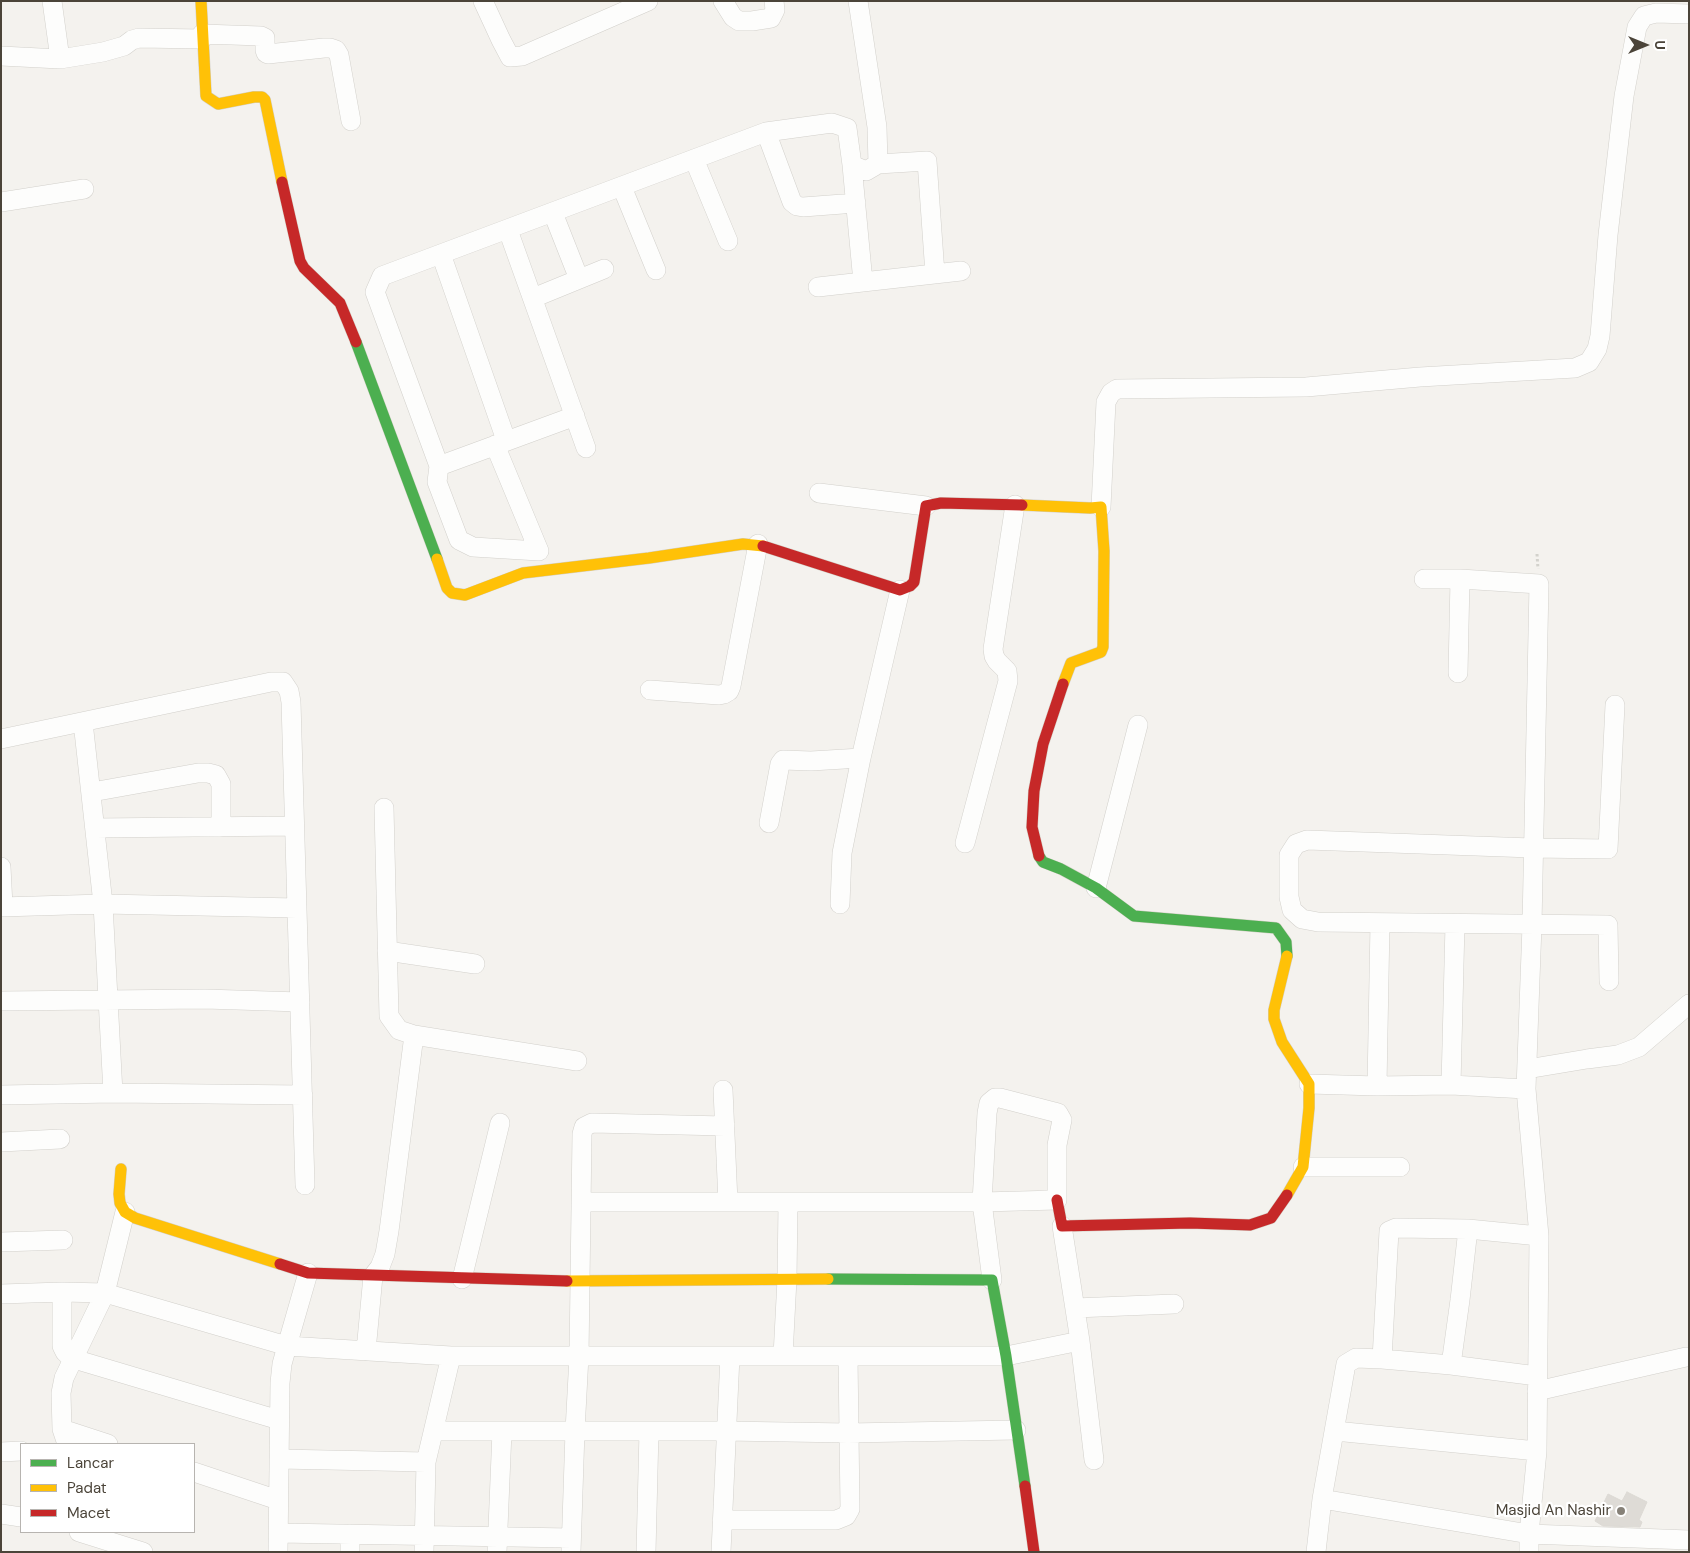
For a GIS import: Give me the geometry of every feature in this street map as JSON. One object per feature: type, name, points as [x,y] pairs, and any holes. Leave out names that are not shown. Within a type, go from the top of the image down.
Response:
[{"type":"street","points":[[52,1],[60,59]]},
{"type":"street","points":[[201,1],[206,96],[218,104],[254,96],[262,97],[265,100],[275,154],[300,261],[304,268],[340,303],[398,452],[447,588],[452,593],[465,595],[522,573],[649,558],[735,545],[758,544],[900,590],[914,582],[926,506]]},
{"type":"street","points":[[483,1],[510,57],[522,56],[648,1]]},
{"type":"street","points":[[723,1],[733,17],[739,21],[752,21],[772,18],[775,10],[774,1]]},
{"type":"street","points":[[858,1],[877,127],[878,164]]},
{"type":"street","points":[[1062,1226],[1190,1222],[1250,1225],[1271,1218],[1288,1196],[1303,1167],[1309,1108],[1309,1084],[1282,1042],[1274,1019],[1274,1010],[1288,954],[1286,942],[1276,928],[1134,916],[1096,888],[1061,869],[1043,862],[1034,842],[1032,811],[1043,744],[1068,666],[1071,663],[1101,652],[1104,647],[1104,551],[1101,507],[1106,402],[1110,393],[1117,388],[1306,388],[1420,377],[1575,368],[1589,362],[1597,349],[1600,336],[1608,234],[1624,96],[1636,27],[1644,16],[1656,13],[1689,14]]},
{"type":"street","points":[[1,56],[60,59],[103,52],[139,38],[261,36],[265,38],[265,50],[268,54],[324,48],[336,50],[339,55],[351,121]]},
{"type":"street","points":[[440,254],[501,443],[539,551],[473,546],[459,540],[437,482],[439,466],[375,292],[382,276],[440,254],[508,230],[766,132],[832,123],[847,128],[863,282]]},
{"type":"street","points":[[766,132],[792,202],[797,206],[803,208],[856,203]]},
{"type":"street","points":[[694,159],[728,241]]},
{"type":"street","points":[[852,165],[866,171],[878,164],[926,161],[935,274]]},
{"type":"street","points":[[622,187],[656,270]]},
{"type":"street","points":[[1,202],[84,189]]},
{"type":"street","points":[[553,213],[579,280]]},
{"type":"street","points":[[508,230],[586,448]]},
{"type":"street","points":[[533,298],[604,270]]},
{"type":"street","points":[[818,287],[961,271]]},
{"type":"street","points":[[439,466],[575,416]]},
{"type":"street","points":[[819,493],[926,506],[941,503],[1101,507]]},
{"type":"street","points":[[966,843],[1008,681],[1007,671],[997,661],[993,649],[1015,505]]},
{"type":"street","points":[[650,690],[719,695],[729,690],[758,544]]},
{"type":"street","points":[[1424,579],[1460,579],[1539,584],[1532,848],[1532,925],[1526,1089],[1539,1236],[1537,1451],[1529,1543]]},
{"type":"street","points":[[1458,673],[1460,579]]},
{"type":"street","points":[[840,904],[842,853],[861,758],[900,590]]},
{"type":"street","points":[[1,739],[271,682],[283,682],[289,690],[291,702],[305,1185]]},
{"type":"street","points":[[1609,981],[1608,925],[1318,922],[1302,919],[1292,910],[1289,897],[1289,854],[1296,844],[1307,840],[1608,849],[1615,705]]},
{"type":"street","points":[[83,722],[92,792],[102,904],[113,1093]]},
{"type":"street","points":[[1096,888],[1138,725]]},
{"type":"street","points":[[769,823],[780,764],[783,760],[811,761],[861,758]]},
{"type":"street","points":[[92,792],[208,772],[216,775],[221,784],[221,827]]},
{"type":"street","points":[[384,808],[389,1016],[399,1030],[414,1035],[577,1061]]},
{"type":"street","points":[[95,828],[294,826]]},
{"type":"street","points":[[1,866],[2,906],[102,904],[296,908]]},
{"type":"street","points":[[1377,1086],[1380,923]]},
{"type":"street","points":[[1451,1085],[1455,924]]},
{"type":"street","points":[[388,951],[475,964]]},
{"type":"street","points":[[1,1000],[204,999],[300,1002]]},
{"type":"street","points":[[1527,1069],[1618,1055],[1639,1047],[1689,1004]]},
{"type":"street","points":[[366,1350],[373,1276],[380,1267],[385,1254],[389,1231],[414,1035]]},
{"type":"street","points":[[1309,1084],[1377,1086],[1451,1085],[1526,1089]]},
{"type":"street","points":[[723,1090],[728,1202]]},
{"type":"street","points":[[1,1095],[113,1093],[302,1095]]},
{"type":"street","points":[[1034,1552],[1006,1356],[992,1280],[982,1202],[988,1107],[989,1103],[995,1098],[1058,1113],[1062,1120],[1057,1145],[1057,1200],[1080,1341],[1094,1460]]},
{"type":"street","points":[[462,1278],[500,1123]]},
{"type":"street","points":[[279,1533],[350,1543],[571,1545],[579,1356],[582,1134],[584,1127],[592,1123],[725,1126]]},
{"type":"street","points":[[1,1142],[60,1139]]},
{"type":"street","points":[[1303,1167],[1400,1167]]},
{"type":"street","points":[[121,1170],[120,1203],[125,1212],[135,1218],[308,1273],[581,1281],[992,1280]]},
{"type":"street","points":[[582,1202],[788,1204],[1057,1200]]},
{"type":"street","points":[[782,1356],[787,1279],[788,1204]]},
{"type":"street","points":[[102,1443],[64,1437],[61,1393],[64,1378],[105,1293],[125,1212]]},
{"type":"street","points":[[1382,1359],[1390,1231],[1396,1228],[1468,1229],[1539,1236]]},
{"type":"street","points":[[1451,1365],[1468,1229]]},
{"type":"street","points":[[1,1242],[63,1240]]},
{"type":"street","points":[[278,1552],[280,1383],[286,1346],[308,1273]]},
{"type":"street","points":[[62,1292],[62,1346],[65,1352],[74,1359],[279,1420]]},
{"type":"street","points":[[1,1294],[105,1293],[286,1346],[451,1356],[1006,1356],[1080,1341]]},
{"type":"street","points":[[1074,1308],[1174,1304]]},
{"type":"street","points":[[424,1543],[426,1462],[451,1356]]},
{"type":"street","points":[[721,1552],[730,1356]]},
{"type":"street","points":[[722,1520],[836,1520],[846,1516],[850,1508],[848,1356]]},
{"type":"street","points":[[1316,1552],[1322,1499],[1346,1364],[1356,1358],[1451,1365],[1537,1383],[1686,1357]]},
{"type":"street","points":[[434,1431],[848,1433],[1016,1430]]},
{"type":"street","points":[[497,1544],[502,1431]]},
{"type":"street","points":[[646,1552],[649,1431]]},
{"type":"street","points":[[1334,1431],[1537,1451]]},
{"type":"street","points":[[1,1452],[20,1451]]},
{"type":"street","points":[[279,1459],[426,1462]]},
{"type":"street","points":[[195,1472],[278,1500]]},
{"type":"street","points":[[1322,1499],[1529,1543],[1683,1543]]},
{"type":"street","points":[[1,1514],[5,1513],[20,1517]]},
{"type":"street","points":[[82,1533],[143,1552]]},
{"type":"building","name":"Masjid An Nashir","points":[[1627,1492],[1647,1502],[1639,1520],[1642,1522],[1640,1527],[1603,1526],[1595,1521],[1608,1494],[1622,1501]]},
{"type":"traffic: fast","points":[[356,342],[437,559]]},
{"type":"traffic: fast","points":[[1039,856],[1043,862],[1061,869],[1096,888],[1134,916],[1276,928],[1286,942],[1287,956]]},
{"type":"traffic: fast","points":[[828,1279],[992,1280],[1006,1356],[1025,1486]]},
{"type":"traffic: slow","points":[[201,1],[206,96],[218,104],[254,97],[262,97],[265,100],[282,182]]},
{"type":"traffic: slow","points":[[1022,505],[1101,507],[1104,551],[1103,647],[1101,652],[1071,663],[1063,684]]},
{"type":"traffic: slow","points":[[437,559],[447,588],[452,593],[465,595],[523,573],[649,558],[743,544],[763,546]]},
{"type":"traffic: slow","points":[[1287,956],[1274,1010],[1274,1019],[1282,1042],[1309,1084],[1309,1108],[1303,1167],[1287,1195]]},
{"type":"traffic: slow","points":[[121,1169],[120,1203],[125,1212],[135,1218],[280,1264]]},
{"type":"traffic: slow","points":[[567,1281],[828,1279]]},
{"type":"traffic: jam","points":[[282,182],[300,261],[304,268],[340,303],[356,342]]},
{"type":"traffic: jam","points":[[763,546],[900,590],[914,582],[926,506],[941,503],[1022,505]]},
{"type":"traffic: jam","points":[[1039,856],[1032,827],[1034,791],[1043,744],[1063,684]]},
{"type":"traffic: jam","points":[[1057,1200],[1062,1226],[1190,1223],[1250,1225],[1271,1218],[1287,1195]]},
{"type":"traffic: jam","points":[[280,1264],[308,1273],[567,1281]]},
{"type":"traffic: jam","points":[[1025,1486],[1034,1552]]},
{"type":"place","name":"Masjid An Nashir","points":[[1621,1511]]}]
